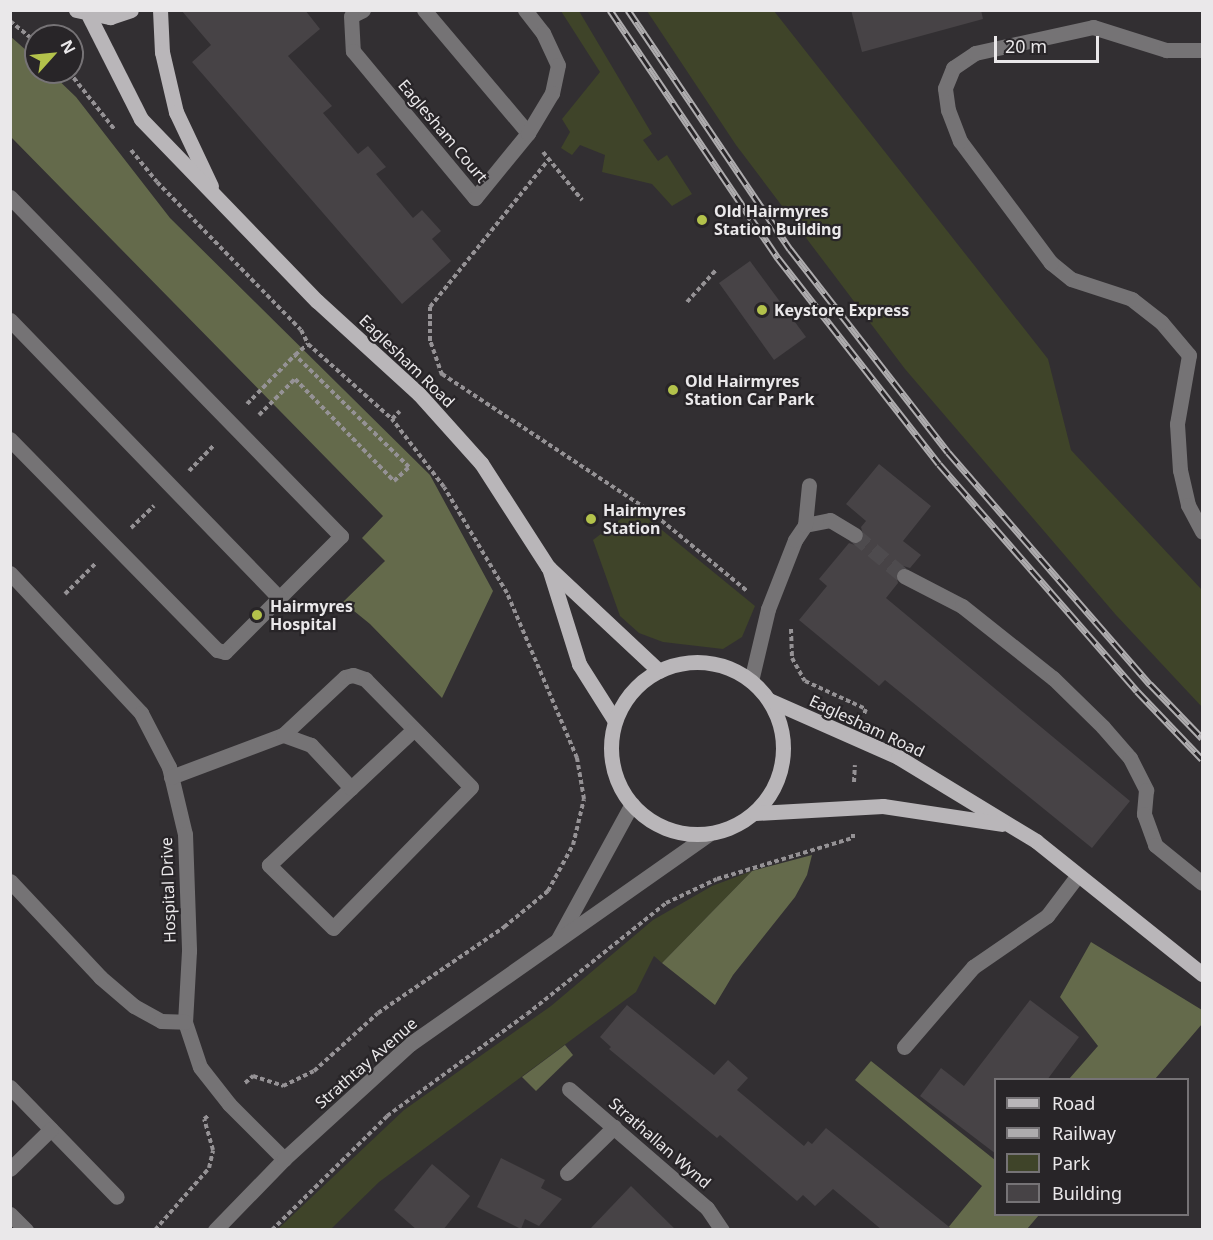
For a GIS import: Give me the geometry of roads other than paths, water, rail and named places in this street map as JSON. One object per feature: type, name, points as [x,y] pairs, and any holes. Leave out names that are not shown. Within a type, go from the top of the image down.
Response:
[{"type":"main road","points":[[82,13],[110,17],[131,10]]},
{"type":"main road","name":"Eaglesham Road","points":[[160,10],[162,52],[176,112],[218,200]]},
{"type":"main road","name":"Eaglesham Road","points":[[82,13],[141,119],[317,301],[419,394],[482,463],[548,567],[659,671]]},
{"type":"main road","name":"Eaglesham Road","points":[[548,567],[579,664],[615,720]]},
{"type":"main road","points":[[682,663],[706,663],[730,669],[751,681],[769,700],[779,722],[782,762],[771,792],[755,813],[733,826],[709,834],[683,834],[664,828],[632,804],[612,765],[611,742],[615,720],[626,700],[659,671],[682,663]]},
{"type":"main road","name":"Eaglesham Road","points":[[769,700],[898,757],[1009,825],[1078,875],[1203,974]]},
{"type":"main road","name":"Eaglesham Road","points":[[755,813],[883,806],[1009,825]]},
{"type":"street","points":[[424,10],[528,134]]},
{"type":"street","name":"Eaglesham Court","points":[[353,12],[353,51],[475,198],[528,134],[552,93],[558,65],[543,33],[525,10]]},
{"type":"street","points":[[1203,50],[1166,50],[1093,27],[975,53],[953,68],[945,88],[948,110],[960,141],[1051,263],[1071,279],[1132,299],[1196,353],[1177,424],[1180,470],[1188,505],[1203,531]]},
{"type":"street","points":[[10,197],[341,536],[225,651],[217,650],[10,439]]},
{"type":"street","points":[[10,320],[279,598]]},
{"type":"street","points":[[751,681],[768,609],[795,540],[805,525],[809,485]]},
{"type":"street","points":[[805,525],[830,520],[855,535]]},
{"type":"street","points":[[904,576],[962,606],[1053,678],[1103,727],[1130,758],[1146,790],[1144,814],[1155,845],[1203,883]]},
{"type":"street","name":"Hospital Drive","points":[[12,577],[48,611],[141,713],[171,777],[186,834],[189,951],[185,1022],[200,1067],[229,1104],[284,1159]]},
{"type":"street","points":[[171,777],[283,735],[345,677],[354,675],[365,679],[471,787],[333,928],[269,865],[413,730]]},
{"type":"street","points":[[283,735],[310,746],[351,788]]},
{"type":"street","name":"Strathtay Avenue","points":[[556,942],[632,804]]},
{"type":"street","name":"Strathtay Avenue","points":[[215,1230],[284,1159],[410,1044],[709,834]]},
{"type":"street","points":[[904,1047],[973,967],[1047,916],[1078,875]]},
{"type":"street","points":[[10,881],[100,977],[134,1006],[161,1021],[185,1022]]},
{"type":"street","points":[[10,1087],[117,1197]]},
{"type":"street","name":"Strathallan Wynd","points":[[569,1089],[707,1208],[722,1230]]},
{"type":"street","points":[[567,1173],[614,1127]]},
{"type":"street","points":[[10,1169],[51,1129]]},
{"type":"street","points":[[10,1214],[26,1230]]},
{"type":"tunnel","points":[[855,535],[904,576]]},
{"type":"railway","points":[[610,10],[778,258],[939,464],[1137,691],[1202,759]]},
{"type":"railway","points":[[628,10],[790,249],[948,452],[1150,684],[1202,738]]},
{"type":"place","name":"Old Hairmyres Station Building","points":[[702,220]]},
{"type":"place","name":"Keystore Express","points":[[762,310]]},
{"type":"place","name":"Old Hairmyres Station Car Park","points":[[673,390]]},
{"type":"place","name":"Hairmyres Station","points":[[591,519]]},
{"type":"place","name":"Hairmyres Hospital","points":[[257,615]]}]
